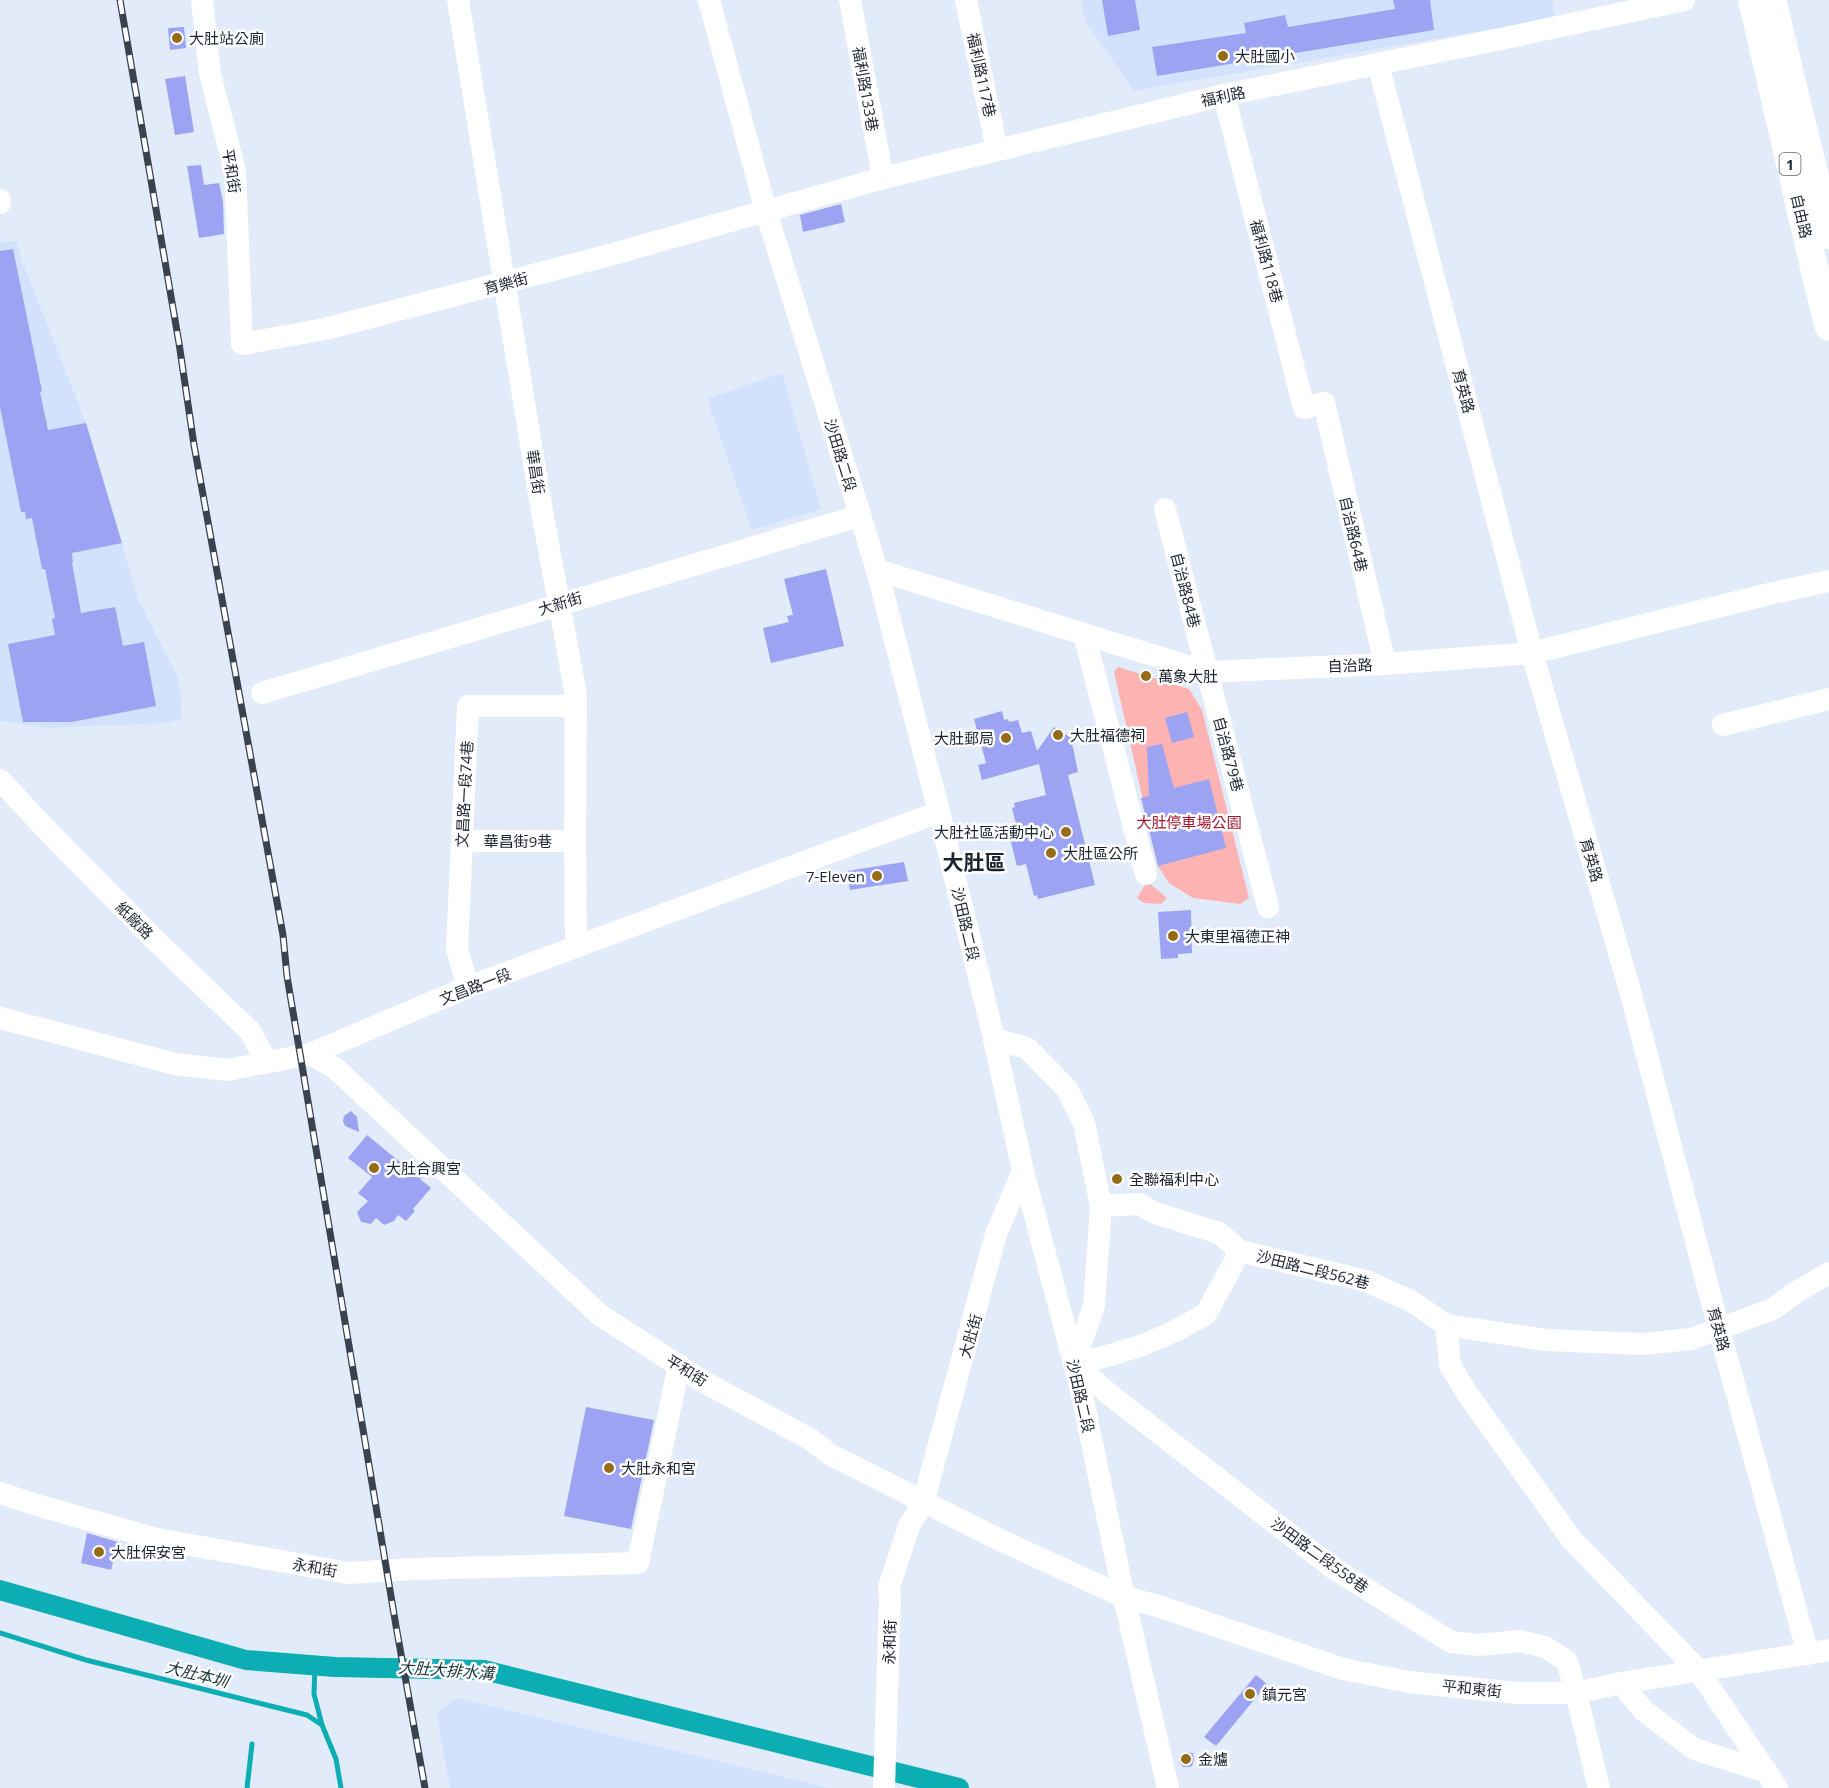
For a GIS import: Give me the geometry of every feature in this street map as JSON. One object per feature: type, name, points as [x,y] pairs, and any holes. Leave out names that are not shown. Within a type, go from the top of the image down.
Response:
[{"type":"main road","name":"自由路","points":[[1752,0],[1829,327]]},
{"type":"main road","name":"自由路","points":[[1772,0],[1829,235]]},
{"type":"street","name":"平和街","points":[[202,0],[210,74],[235,171],[243,344]]},
{"type":"street","name":"華昌街","points":[[458,0],[576,695],[576,947]]},
{"type":"street","name":"沙田路二段","points":[[708,0],[766,211],[877,570],[939,812],[1023,1171],[1080,1385],[1124,1597],[1168,1788]]},
{"type":"street","name":"福利路133巷","points":[[850,0],[883,178]]},
{"type":"street","name":"福利路117巷","points":[[966,0],[997,150]]},
{"type":"street","name":"福利路","points":[[766,211],[883,178],[1224,95],[1684,0]]},
{"type":"street","name":"育英路","points":[[1378,64],[1532,653],[1629,987],[1719,1329],[1818,1652]]},
{"type":"street","name":"福利路118巷","points":[[1224,95],[1304,408],[1324,403]]},
{"type":"street","name":"育樂街","points":[[243,344],[325,329],[506,283],[766,211]]},
{"type":"street","name":"自治路64巷","points":[[1324,403],[1384,664]]},
{"type":"street","name":"自治路84巷","points":[[1165,508],[1207,672]]},
{"type":"street","name":"大新街","points":[[262,693],[859,516]]},
{"type":"street","name":"自治路","points":[[877,570],[1207,672],[1384,664],[1532,653],[1829,580]]},
{"type":"street","points":[[1084,634],[1146,874]]},
{"type":"street","name":"自治路79巷","points":[[1207,672],[1268,907]]},
{"type":"street","points":[[1723,725],[1829,699]]},
{"type":"street","name":"文昌路一段74巷","points":[[468,987],[457,949],[468,706],[575,706]]},
{"type":"street","name":"紙廠路","points":[[0,780],[154,939],[250,1031],[267,1062]]},
{"type":"street","name":"文昌路一段","points":[[0,1018],[175,1064],[227,1070],[310,1054],[468,987],[939,812]]},
{"type":"street","name":"華昌街9巷","points":[[462,841],[575,841]]},
{"type":"street","points":[[994,1040],[1028,1048],[1067,1089],[1084,1123],[1101,1206],[1094,1306],[1074,1363]]},
{"type":"street","name":"平和街","points":[[310,1054],[335,1068],[600,1315],[704,1382],[810,1439],[831,1455],[923,1503],[1124,1597]]},
{"type":"street","name":"大肚街","points":[[923,1503],[996,1234],[1023,1171]]},
{"type":"street","points":[[1101,1206],[1139,1204],[1155,1213],[1219,1233],[1240,1251]]},
{"type":"street","name":"沙田路二段562巷","points":[[1074,1363],[1143,1345],[1175,1332],[1206,1314],[1240,1251],[1366,1281],[1411,1301],[1446,1325]]},
{"type":"street","points":[[1772,1780],[1699,1671],[1572,1540],[1455,1374],[1450,1365],[1446,1325],[1546,1340],[1643,1344],[1691,1339],[1773,1309],[1829,1273]]},
{"type":"street","name":"沙田路二段558巷","points":[[1074,1363],[1109,1395],[1333,1568],[1451,1642],[1478,1645],[1520,1641],[1545,1647],[1567,1661],[1599,1788]]},
{"type":"street","name":"永和街","points":[[0,1493],[157,1539],[348,1573],[638,1563],[679,1365]]},
{"type":"street","name":"永和街","points":[[884,1788],[889,1587],[909,1526],[923,1503]]},
{"type":"street","name":"平和東街","points":[[1124,1597],[1158,1606],[1343,1669],[1409,1682],[1517,1692],[1576,1693],[1621,1683],[1818,1652]]},
{"type":"street","points":[[1621,1683],[1643,1710],[1694,1749],[1772,1780]]},
{"type":"shaded area","name":"大肚國小","points":[[1081,0],[1552,0],[1555,18],[1134,91],[1085,21]]},
{"type":"shaded area","points":[[17,241],[21,259],[86,423],[138,599],[179,680],[182,718],[168,723],[47,728],[0,721],[0,242]]},
{"type":"shaded area","points":[[782,373],[821,509],[752,530],[707,399]]},
{"type":"shaded area","points":[[457,1698],[829,1788],[450,1788],[437,1713]]},
{"type":"green space","name":"大肚停車場公園","points":[[1118,667],[1189,689],[1202,710],[1249,898],[1240,904],[1193,898],[1169,883],[1158,866],[1114,672]]},
{"type":"green space","points":[[1149,883],[1167,898],[1161,904],[1144,903],[1137,898],[1145,885]]},
{"type":"building","points":[[1102,0],[1135,0],[1140,30],[1108,36]]},
{"type":"building","points":[[1393,0],[1430,0],[1434,30],[1157,76],[1152,47],[1246,33],[1244,23],[1285,15],[1288,27],[1395,9]]},
{"type":"building","name":"大肚站公廁","points":[[184,27],[186,48],[170,50],[168,28]]},
{"type":"building","points":[[185,76],[194,132],[175,135],[165,79]]},
{"type":"building","points":[[201,165],[204,185],[219,183],[223,202],[224,234],[199,238],[187,166]]},
{"type":"building","points":[[841,204],[845,222],[803,232],[800,215]]},
{"type":"building","points":[[13,249],[48,430],[86,423],[122,543],[72,553],[81,613],[115,607],[123,646],[144,642],[156,706],[72,722],[23,722],[8,644],[55,635],[52,619],[55,618],[32,518],[26,519],[25,512],[21,512],[0,407],[0,251]]},
{"type":"building","points":[[826,569],[844,646],[771,663],[763,628],[789,622],[787,616],[793,615],[784,579]]},
{"type":"building","points":[[1002,711],[1004,720],[1008,719],[1009,722],[1018,720],[1022,733],[1031,731],[1037,751],[1054,727],[1071,738],[1078,772],[1068,775],[1095,885],[1038,899],[1037,895],[1034,896],[1026,864],[1017,866],[1011,842],[1020,840],[1012,808],[1015,807],[1014,803],[1046,795],[1039,764],[982,780],[978,765],[986,763],[974,719]]},
{"type":"building","points":[[1187,712],[1194,737],[1172,743],[1165,718]]},
{"type":"building","points":[[1162,744],[1174,788],[1209,779],[1226,848],[1158,866],[1141,798],[1149,796],[1147,747]]},
{"type":"building","name":"7-Eleven","points":[[904,862],[908,881],[850,890],[847,871]]},
{"type":"building","name":"大東里福德正神","points":[[1191,910],[1192,953],[1178,954],[1178,958],[1161,959],[1158,912]]},
{"type":"building","points":[[351,1111],[357,1117],[359,1132],[345,1126],[343,1121],[344,1116]]},
{"type":"building","points":[[367,1135],[400,1162],[403,1159],[423,1176],[420,1179],[431,1188],[406,1221],[398,1215],[394,1221],[384,1225],[376,1218],[371,1224],[361,1222],[357,1212],[368,1201],[358,1193],[372,1177],[348,1158]]},
{"type":"building","name":"大肚永和宮","points":[[586,1407],[654,1420],[631,1529],[564,1516]]},
{"type":"building","points":[[87,1533],[118,1542],[111,1570],[81,1563]]},
{"type":"building","name":"鎮元宮","points":[[1256,1675],[1267,1684],[1216,1746],[1204,1737]]},
{"type":"building","name":"金爐","points":[[1186,1752],[1193,1753],[1194,1760],[1192,1766],[1183,1767],[1179,1762],[1180,1755]]},
{"type":"waterway","name":"大肚大排水溝","points":[[0,1590],[246,1660],[335,1667],[484,1670],[959,1788]]},
{"type":"waterway","name":"大肚本圳","points":[[0,1633],[86,1660],[307,1715],[322,1725],[336,1759],[341,1788]]},
{"type":"waterway","points":[[315,1665],[314,1694],[322,1725]]},
{"type":"waterway","points":[[247,1788],[252,1744]]},
{"type":"railway","points":[[120,0],[179,343],[194,445],[283,935],[287,976],[425,1788]]},
{"type":"place","name":"大肚站公廁","points":[[177,38]]},
{"type":"place","name":"大肚國小","points":[[1223,56]]},
{"type":"place","name":"萬象大肚","points":[[1146,676]]},
{"type":"place","name":"大肚福德祠","points":[[1058,735]]},
{"type":"place","name":"大肚郵局","points":[[1006,738]]},
{"type":"place","name":"大肚社區活動中心","points":[[1066,832]]},
{"type":"place","name":"大肚區公所","points":[[1051,853]]},
{"type":"place","name":"7-Eleven","points":[[877,876]]},
{"type":"place","name":"大東里福德正神","points":[[1173,936]]},
{"type":"place","name":"大肚合興宮","points":[[374,1168]]},
{"type":"place","name":"全聯福利中心","points":[[1117,1179]]},
{"type":"place","name":"大肚永和宮","points":[[609,1468]]},
{"type":"place","name":"大肚保安宮","points":[[99,1552]]},
{"type":"place","name":"鎮元宮","points":[[1250,1694]]},
{"type":"place","name":"金爐","points":[[1186,1759]]},
{"type":"district","name":"大肚區","points":[[974,862]]}]
